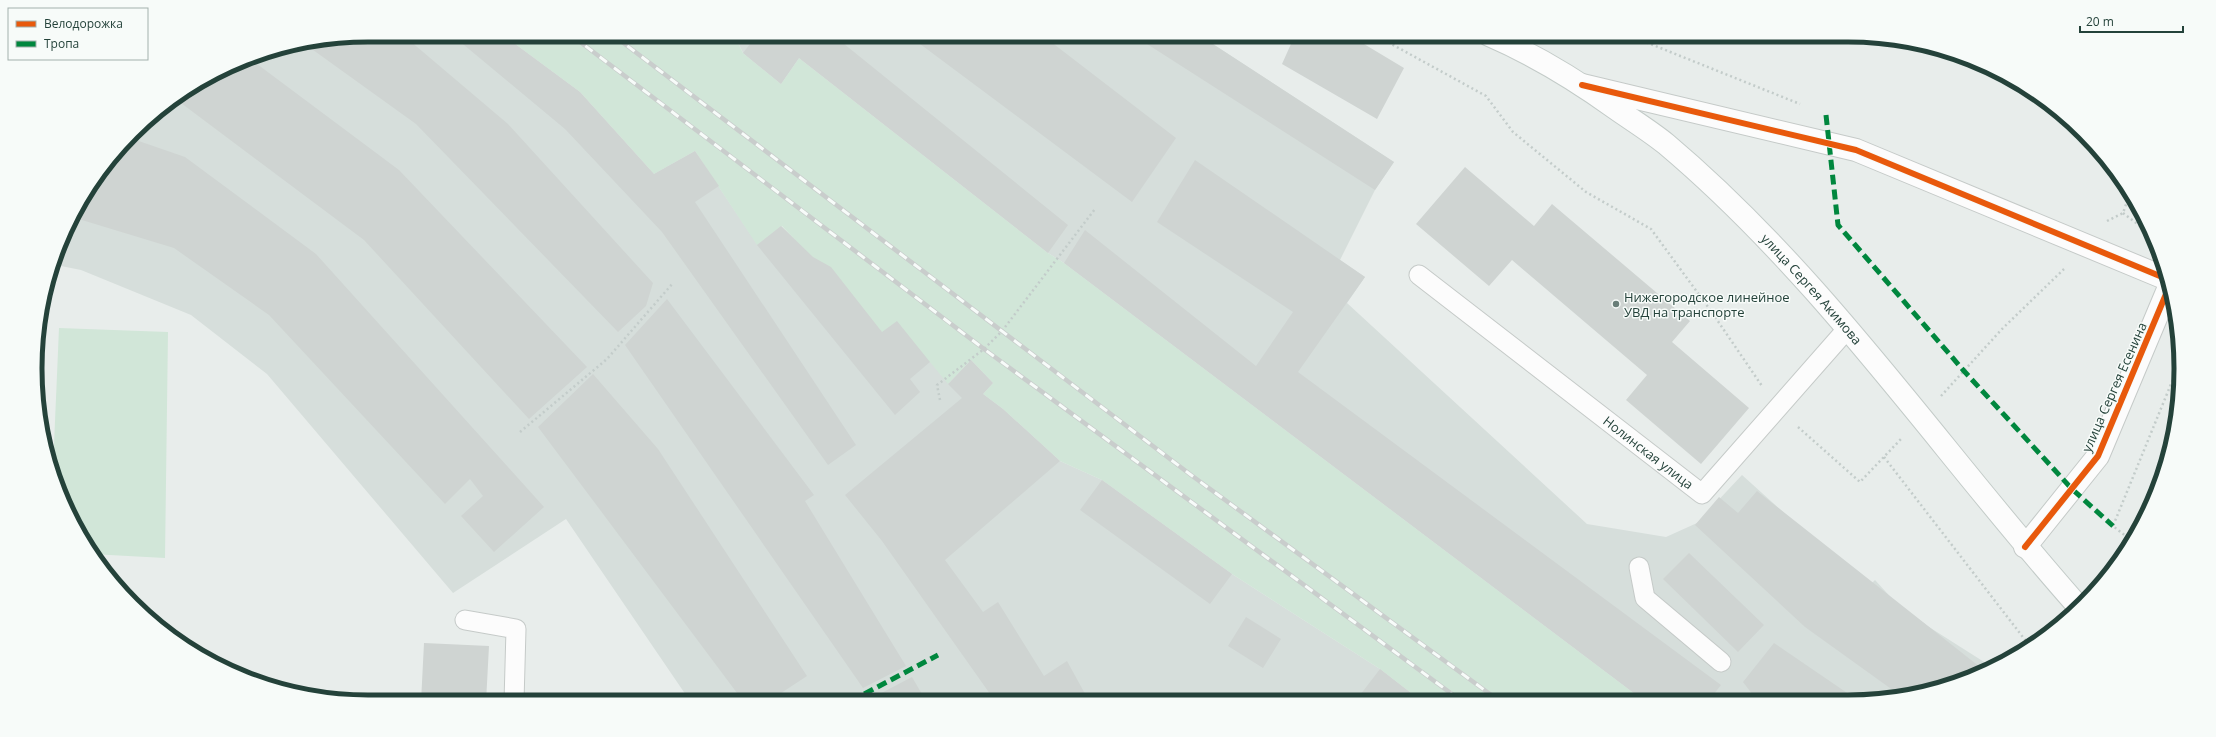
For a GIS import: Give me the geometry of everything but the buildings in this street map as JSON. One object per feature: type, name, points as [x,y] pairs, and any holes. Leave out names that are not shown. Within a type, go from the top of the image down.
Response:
[{"type":"street","name":"улица Сергея Акимова","points":[[1502,42],[1582,85],[1664,143],[1741,211],[1848,328],[2026,547],[2075,602]]},
{"type":"street","points":[[1582,85],[1856,150],[2161,276]]},
{"type":"street","name":"улица Сергея Есенина","points":[[2026,547],[2098,456],[2166,296]]},
{"type":"lane","name":"Нолинская улица","points":[[1419,275],[1702,494],[1848,328]]},
{"type":"lane","points":[[1639,567],[1646,598],[1721,662]]},
{"type":"lane","points":[[465,620],[516,630],[514,695]]},
{"type":"path","points":[[1389,42],[1486,96],[1513,132],[1586,192],[1651,229],[1711,311],[1777,408],[1860,482],[1922,418],[2002,330],[2088,246]]},
{"type":"path","points":[[940,400],[937,385],[984,349],[1002,331],[1096,209]]},
{"type":"path","points":[[2123,213],[2141,227]]},
{"type":"path","points":[[520,432],[607,359],[673,283]]},
{"type":"path","points":[[2127,537],[2112,526],[2174,378]]},
{"type":"path","points":[[1884,457],[2026,642]]},
{"type":"shaded area","points":[[368,42],[512,42],[580,92],[654,174],[695,151],[757,244],[781,226],[813,257],[897,321],[949,384],[971,360],[993,383],[983,394],[1003,409],[1060,461],[1102,480],[1232,574],[1380,669],[1414,695],[686,695],[566,519],[453,593],[267,374],[191,315],[81,270],[59,266],[76,224],[97,187],[123,153],[153,123],[170,109],[205,86],[264,59],[305,48]]},
{"type":"shaded area","points":[[738,42],[1210,42],[1394,162],[1375,190],[1340,260],[1365,277],[1347,303],[1587,524],[1666,537],[1697,523],[1742,475],[1867,588],[1875,580],[1896,603],[1929,627],[1986,663],[1952,678],[1932,684],[1911,689],[1869,694],[1636,695],[1064,263],[1048,253],[799,58],[781,84],[743,53]]},
{"type":"green space","points":[[512,42],[738,42],[743,53],[781,84],[799,58],[1048,253],[1064,263],[1636,695],[1414,695],[1380,669],[1232,574],[1102,480],[1060,461],[1003,409],[983,394],[993,383],[971,360],[948,384],[930,362],[882,332],[782,226],[757,245],[695,151],[654,174],[580,92]]},
{"type":"green space","points":[[59,328],[168,332],[165,558],[100,554],[76,513],[59,473],[54,455]]},
{"type":"railway","points":[[580,42],[984,349],[1453,695]]},
{"type":"railway","points":[[622,42],[1191,475],[1491,695]]},
{"type":"marked path","points":[[1826,115],[1838,225],[1964,371],[2072,489],[2113,526]]},
{"type":"marked path","points":[[862,695],[938,655]]},
{"type":"cycle path","points":[[1582,85],[1856,150],[2161,276]]},
{"type":"cycle path","points":[[2025,547],[2098,456],[2166,295]]},
{"type":"place","name":"Нижегородское линейное УВД на транспорте","points":[[1616,304]]}]
